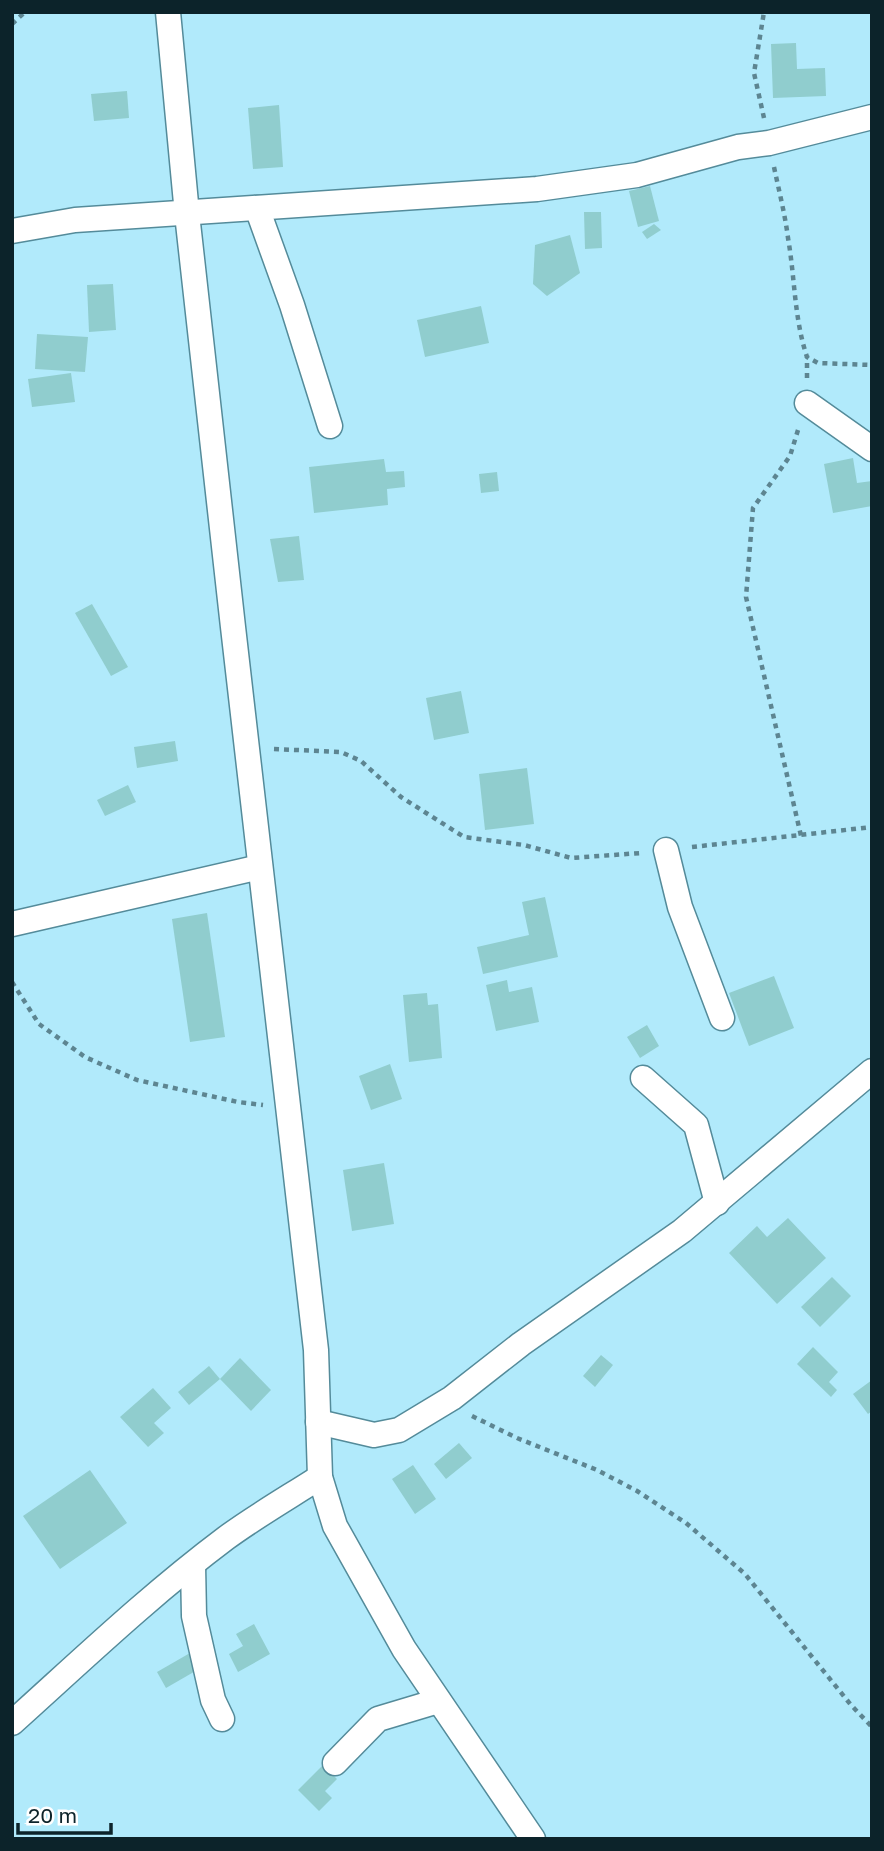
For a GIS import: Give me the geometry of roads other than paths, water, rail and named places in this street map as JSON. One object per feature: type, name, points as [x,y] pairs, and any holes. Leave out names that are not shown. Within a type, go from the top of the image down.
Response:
[{"type":"street","points":[[168,12],[187,214],[316,1350],[320,1477],[335,1526],[404,1649],[533,1839]]},
{"type":"street","points":[[12,231],[75,220],[537,189],[637,175],[738,147],[769,143],[872,117]]},
{"type":"street","points":[[257,208],[292,305],[330,426]]},
{"type":"street","points":[[807,403],[872,449]]},
{"type":"street","points":[[666,850],[680,907],[722,1018]]},
{"type":"street","points":[[12,924],[260,867]]},
{"type":"street","points":[[318,1422],[374,1435],[399,1430],[447,1401],[522,1344],[682,1231],[872,1071]]},
{"type":"street","points":[[643,1078],[696,1125],[717,1203]]},
{"type":"street","points":[[12,1723],[152,1598],[193,1565],[227,1538],[320,1477]]},
{"type":"street","points":[[193,1565],[194,1616],[214,1700],[222,1719]]},
{"type":"street","points":[[335,1763],[378,1719],[438,1700]]}]
